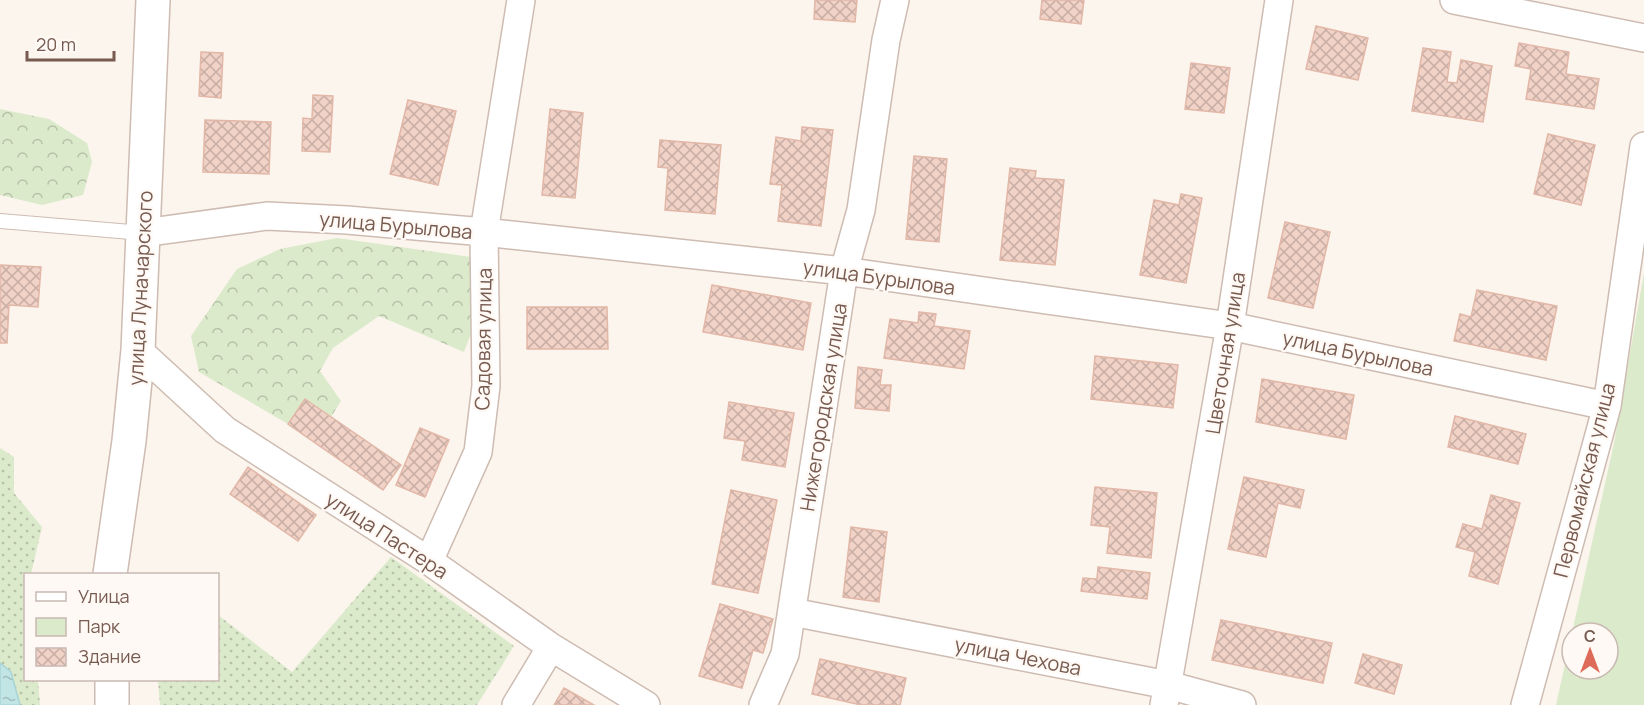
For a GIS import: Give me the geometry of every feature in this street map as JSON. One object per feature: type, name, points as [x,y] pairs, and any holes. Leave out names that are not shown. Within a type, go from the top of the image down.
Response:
[{"type":"street","name":"улица Луначарского","points":[[110,573],[129,441],[138,350],[153,0]]},
{"type":"street","name":"Садовая улица","points":[[429,561],[478,452],[486,386],[484,232],[521,0]]},
{"type":"street","name":"Нижегородская улица","points":[[763,705],[785,654],[844,271],[861,210],[886,40],[895,0]]},
{"type":"street","name":"Цветочная улица","points":[[1166,695],[1230,326],[1279,0]]},
{"type":"street","points":[[1454,0],[1644,38]]},
{"type":"street","name":"Первомайская улица","points":[[1525,705],[1607,406],[1644,146]]},
{"type":"street","name":"улица Бурылова","points":[[143,233],[267,216],[347,220],[484,232],[844,271],[1230,326],[1607,406]]},
{"type":"street","name":"улица Пастера","points":[[138,350],[225,430],[429,561],[551,647],[646,705]]},
{"type":"street","name":"улица Чехова","points":[[792,612],[1166,695],[1242,705]]},
{"type":"street","points":[[516,705],[551,647]]},
{"type":"street","points":[[112,681],[112,705]]},
{"type":"lane","points":[[0,221],[143,233]]},
{"type":"green space","points":[[0,109],[49,119],[87,143],[92,162],[83,195],[42,205],[0,195]]},
{"type":"green space","points":[[337,238],[478,258],[484,299],[464,352],[379,316],[333,348],[320,371],[341,401],[331,417],[305,399],[288,424],[199,372],[191,336],[237,269],[280,249]]},
{"type":"green space","points":[[1644,273],[1644,705],[1556,705],[1561,681],[1620,681],[1620,621],[1575,621],[1614,443]]},
{"type":"green space","points":[[0,448],[14,457],[14,493],[42,527],[31,573],[24,573],[24,681],[38,681],[40,705],[20,705],[11,672],[0,663]]},
{"type":"green space","points":[[391,557],[514,646],[477,705],[160,705],[158,681],[219,681],[219,616],[292,672]]},
{"type":"water","points":[[0,663],[11,672],[20,705],[0,705]]},
{"type":"building","points":[[815,0],[857,0],[855,22],[814,19]]},
{"type":"building","points":[[1042,0],[1084,0],[1081,24],[1040,19]]},
{"type":"building","points":[[1316,26],[1368,38],[1358,80],[1306,69]]},
{"type":"building","points":[[1519,43],[1569,52],[1566,74],[1599,79],[1594,109],[1526,99],[1531,69],[1515,66]]},
{"type":"building","points":[[1423,48],[1451,52],[1447,82],[1457,83],[1461,60],[1492,66],[1483,122],[1412,111]]},
{"type":"building","points":[[201,52],[223,53],[221,98],[199,96]]},
{"type":"building","points":[[1191,63],[1230,68],[1224,113],[1185,109]]},
{"type":"building","points":[[313,95],[333,96],[330,152],[302,151],[303,118],[312,119]]},
{"type":"building","points":[[408,100],[456,111],[438,185],[390,174]]},
{"type":"building","points":[[550,109],[583,113],[575,198],[542,195]]},
{"type":"building","points":[[205,120],[271,122],[269,174],[203,172]]},
{"type":"building","points":[[802,127],[833,130],[821,226],[778,221],[782,185],[770,184],[776,137],[801,141]]},
{"type":"building","points":[[1548,134],[1595,145],[1581,205],[1534,194]]},
{"type":"building","points":[[660,140],[721,145],[715,214],[665,210],[668,168],[658,167]]},
{"type":"building","points":[[914,156],[947,159],[939,242],[906,239]]},
{"type":"building","points":[[1010,168],[1036,171],[1035,178],[1064,180],[1055,265],[1000,260]]},
{"type":"building","points":[[1181,194],[1202,198],[1186,283],[1140,275],[1154,200],[1179,205]]},
{"type":"building","points":[[1285,222],[1330,232],[1313,308],[1268,298]]},
{"type":"building","points":[[0,265],[41,267],[38,307],[9,305],[7,343],[0,343]]},
{"type":"building","points":[[712,285],[811,303],[803,350],[703,332]]},
{"type":"building","points":[[1477,290],[1557,306],[1546,360],[1454,341],[1460,314],[1471,317]]},
{"type":"building","points":[[527,307],[607,307],[608,349],[527,349]]},
{"type":"building","points":[[919,312],[936,314],[934,326],[970,331],[964,369],[884,358],[890,319],[918,323]]},
{"type":"building","points":[[1095,356],[1178,365],[1173,408],[1091,399]]},
{"type":"building","points":[[858,367],[882,370],[880,385],[891,385],[889,411],[855,408]]},
{"type":"building","points":[[1262,379],[1354,395],[1346,439],[1256,422]]},
{"type":"building","points":[[305,399],[401,465],[383,490],[288,424]]},
{"type":"building","points":[[729,402],[794,413],[785,467],[742,460],[745,441],[724,438]]},
{"type":"building","points":[[1455,416],[1526,434],[1518,464],[1448,447]]},
{"type":"building","points":[[420,428],[449,440],[425,497],[396,485]]},
{"type":"building","points":[[248,467],[316,515],[298,541],[230,494]]},
{"type":"building","points":[[1244,477],[1304,490],[1300,508],[1278,503],[1266,557],[1228,549]]},
{"type":"building","points":[[1095,487],[1157,493],[1151,558],[1107,553],[1110,527],[1091,525]]},
{"type":"building","points":[[731,490],[777,500],[758,593],[712,584]]},
{"type":"building","points":[[1491,495],[1520,503],[1498,584],[1469,576],[1475,552],[1456,547],[1463,524],[1482,529]]},
{"type":"building","points":[[851,527],[887,532],[879,602],[843,597]]},
{"type":"building","points":[[1098,567],[1150,573],[1147,599],[1081,591],[1083,578],[1097,579]]},
{"type":"building","points":[[720,604],[773,619],[763,653],[753,650],[742,688],[699,676]]},
{"type":"building","points":[[1221,620],[1332,643],[1323,683],[1212,660]]},
{"type":"building","points":[[1363,654],[1402,665],[1394,694],[1355,683]]},
{"type":"building","points":[[820,659],[906,678],[900,705],[861,705],[812,694]]},
{"type":"building","points":[[564,688],[594,705],[554,705]]}]
